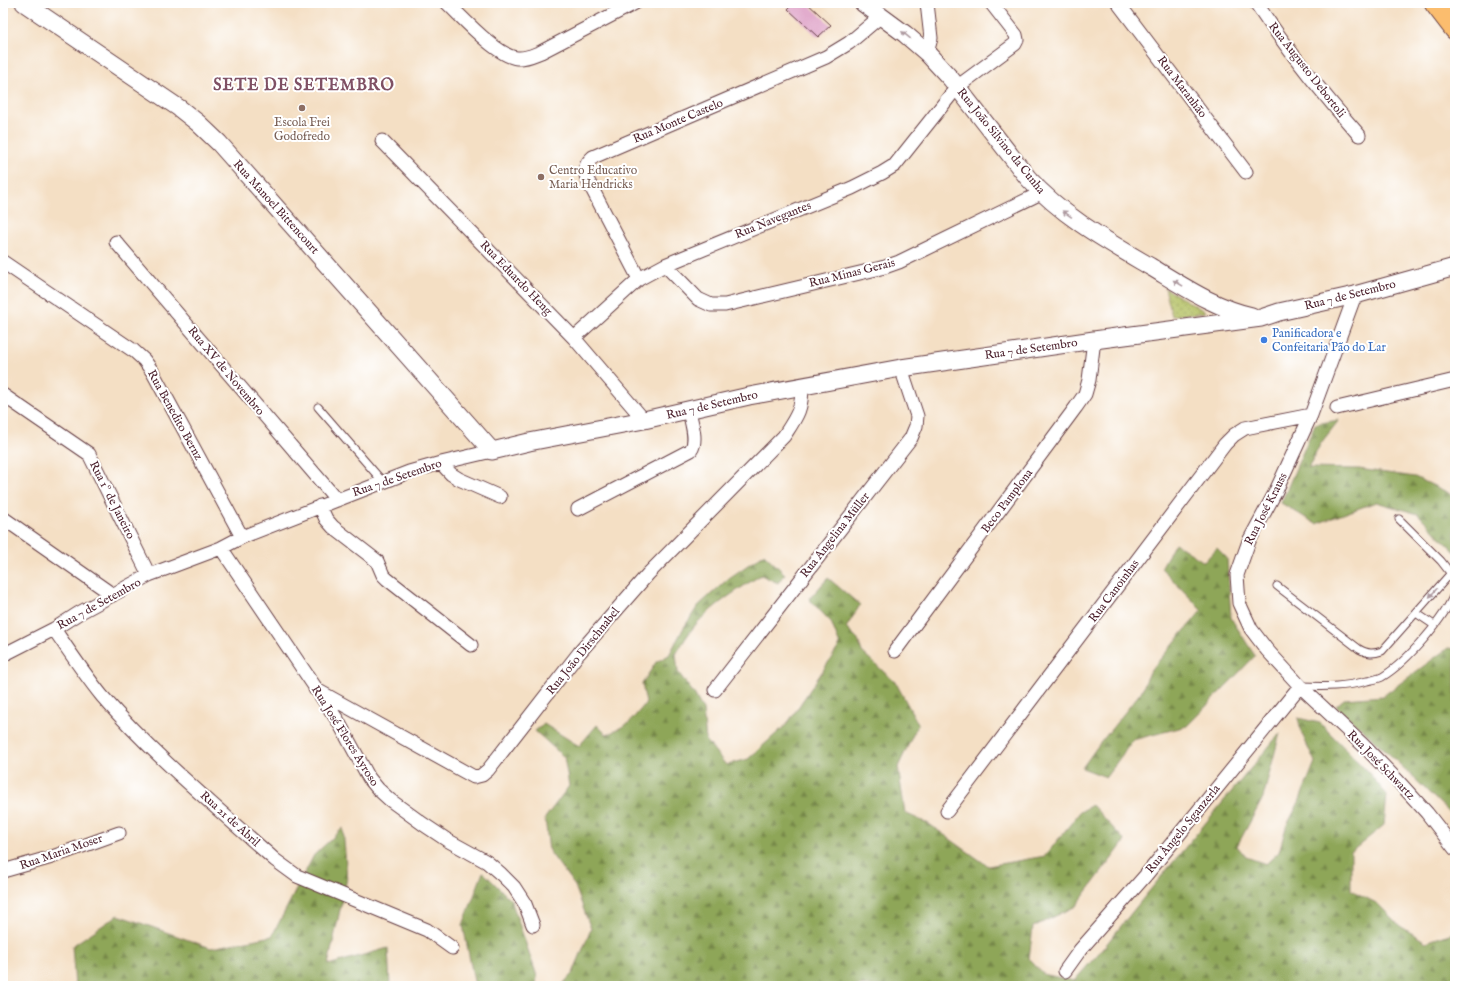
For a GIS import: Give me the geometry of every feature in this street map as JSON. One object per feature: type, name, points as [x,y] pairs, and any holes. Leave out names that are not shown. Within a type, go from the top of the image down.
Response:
[{"type":"main road","points":[[1435,3],[1455,29]]},
{"type":"street","name":"Rua Manoel Bittencourt","points":[[24,3],[179,108],[219,144],[492,450]]},
{"type":"street","points":[[447,3],[493,45],[503,52],[516,58],[528,58],[635,3]]},
{"type":"street","name":"Rua João Silvino da Cunha","points":[[863,3],[927,53],[957,87],[1023,172],[1041,193],[1059,208],[1099,235],[1212,302],[1228,310],[1261,318]]},
{"type":"street","points":[[927,3],[931,38],[927,53]]},
{"type":"street","name":"Rua Navegantes","points":[[574,338],[639,279],[665,265],[852,188],[895,165],[957,87],[1015,44],[1017,40],[1016,35],[991,3]]},
{"type":"street","name":"Rua Maranhão","points":[[1118,3],[1246,172]]},
{"type":"street","name":"Rua Augusto Debortoli","points":[[1256,3],[1277,34],[1333,106],[1359,135]]},
{"type":"street","name":"Rua Monte Castelo","points":[[639,279],[587,179],[585,171],[586,163],[593,157],[826,57],[849,43],[881,16]]},
{"type":"street","name":"Rua Eduardo Heng","points":[[382,140],[574,338],[644,420]]},
{"type":"street","name":"Rua Minas Gerais","points":[[665,265],[698,299],[711,305],[725,304],[899,262],[1041,193]]},
{"type":"street","name":"Rua XV de Novembro","points":[[116,242],[337,500]]},
{"type":"street","name":"Rua Benedito Bernz","points":[[3,262],[134,351],[144,360],[156,378],[242,538]]},
{"type":"street","name":"Rua 7 de Setembro","points":[[5,651],[54,629],[79,613],[149,575],[221,548],[320,506],[409,472],[441,463],[492,450],[644,420],[749,396],[901,368],[1261,318],[1279,312],[1355,295],[1455,267]]},
{"type":"street","name":"Rua José Krauss","points":[[1300,686],[1251,630],[1240,603],[1237,575],[1248,541],[1275,493],[1311,415],[1355,295]]},
{"type":"street","points":[[1212,302],[1212,324]]},
{"type":"street","name":"Beco Pamplona","points":[[895,651],[1085,394],[1089,380],[1094,340]]},
{"type":"street","name":"Rua Angelina Müller","points":[[715,690],[911,438],[916,426],[917,416],[901,368]]},
{"type":"street","points":[[1337,408],[1455,380]]},
{"type":"street","name":"Rua João Dirschnabel","points":[[315,689],[474,777],[482,775],[488,770],[579,653],[643,580],[784,436],[796,417],[802,402],[802,386]]},
{"type":"street","name":"Rua 1º de Janeiro","points":[[3,395],[89,454],[149,575]]},
{"type":"street","points":[[578,509],[691,450],[694,445],[694,440],[689,410]]},
{"type":"street","name":"Rua Canoinhas","points":[[947,811],[1225,444],[1234,435],[1245,428],[1311,415]]},
{"type":"street","points":[[441,463],[451,474],[459,479],[500,497]]},
{"type":"street","points":[[320,506],[326,519],[332,527],[377,561],[382,575],[471,645]]},
{"type":"street","points":[[3,518],[113,595]]},
{"type":"street","name":"Rua José Flores Ayroso","points":[[221,548],[338,721],[369,778],[378,789],[390,800],[423,824],[487,862],[501,874],[514,887],[525,904],[533,925]]},
{"type":"street","name":"Rua 21 de Abril","points":[[54,629],[84,673],[149,746],[274,860],[297,876],[427,930],[452,948]]},
{"type":"street","name":"Rua José Schwartz","points":[[1300,686],[1363,745],[1398,781],[1427,813],[1455,849]]},
{"type":"street","name":"Rua Ângelo Sganzerla","points":[[1065,971],[1080,950],[1146,875],[1300,686]]},
{"type":"street","name":"Rua Maria Moser","points":[[3,871],[52,857],[119,833]]},
{"type":"lane","points":[[318,407],[383,482]]},
{"type":"lane","points":[[1277,586],[1367,654],[1374,654],[1382,651],[1416,613],[1453,576],[1442,561],[1399,519]]},
{"type":"lane","points":[[1300,686],[1326,687],[1352,685],[1381,677],[1409,655],[1434,625],[1452,599],[1455,592]]},
{"type":"lane","points":[[1416,613],[1434,625]]},
{"type":"green space","points":[[1165,288],[1206,312],[1172,316]]},
{"type":"green space","points":[[1339,420],[1321,443],[1308,468],[1359,469],[1415,477],[1447,492],[1455,498],[1455,552],[1418,514],[1376,502],[1316,524],[1281,503],[1315,424]]},
{"type":"green space","points":[[1175,543],[1204,562],[1217,548],[1227,558],[1231,618],[1255,656],[1187,726],[1133,740],[1106,777],[1082,768],[1141,692],[1151,670],[1202,610],[1161,568]]},
{"type":"green space","points":[[764,554],[785,574],[778,583],[761,575],[728,597],[697,623],[688,634],[676,654],[678,672],[695,695],[703,710],[706,740],[726,765],[748,759],[787,724],[840,645],[831,622],[809,599],[828,578],[860,605],[846,628],[858,640],[862,652],[896,683],[918,724],[898,767],[905,813],[929,824],[988,866],[1045,856],[1080,812],[1092,805],[1125,841],[1076,906],[1033,927],[1029,959],[1043,974],[1074,981],[1105,946],[1280,733],[1263,798],[1237,846],[1246,857],[1266,864],[1279,852],[1286,827],[1299,802],[1315,762],[1302,734],[1298,718],[1320,723],[1368,772],[1387,795],[1384,825],[1351,852],[1351,890],[1378,904],[1400,926],[1426,942],[1455,932],[1455,986],[561,986],[573,973],[591,929],[575,886],[549,851],[545,818],[569,786],[564,757],[535,731],[544,724],[579,746],[597,725],[607,735],[629,723],[646,703],[642,684],[656,662],[669,655],[698,606],[729,578]]},
{"type":"green space","points":[[1448,648],[1455,649],[1455,818],[1383,748],[1336,706],[1344,699],[1383,696]]},
{"type":"green space","points":[[343,828],[347,878],[328,965],[388,948],[390,986],[75,986],[72,946],[118,915],[211,948],[272,936],[314,855]]},
{"type":"green space","points":[[483,872],[511,900],[537,976],[536,986],[475,986],[463,925]]},
{"type":"building","points":[[794,3],[807,3],[831,25],[818,37],[788,9]]},
{"type":"place","name":"Escola Frei Godofredo","points":[[302,108]]},
{"type":"place","name":"Centro Educativo Maria Hendricks","points":[[541,177]]},
{"type":"place","name":"Panificadora e Confeitaria Pão do Lar","points":[[1264,340]]},
{"type":"district","name":"SETE DE SETEMBRO","points":[[304,86]]}]
